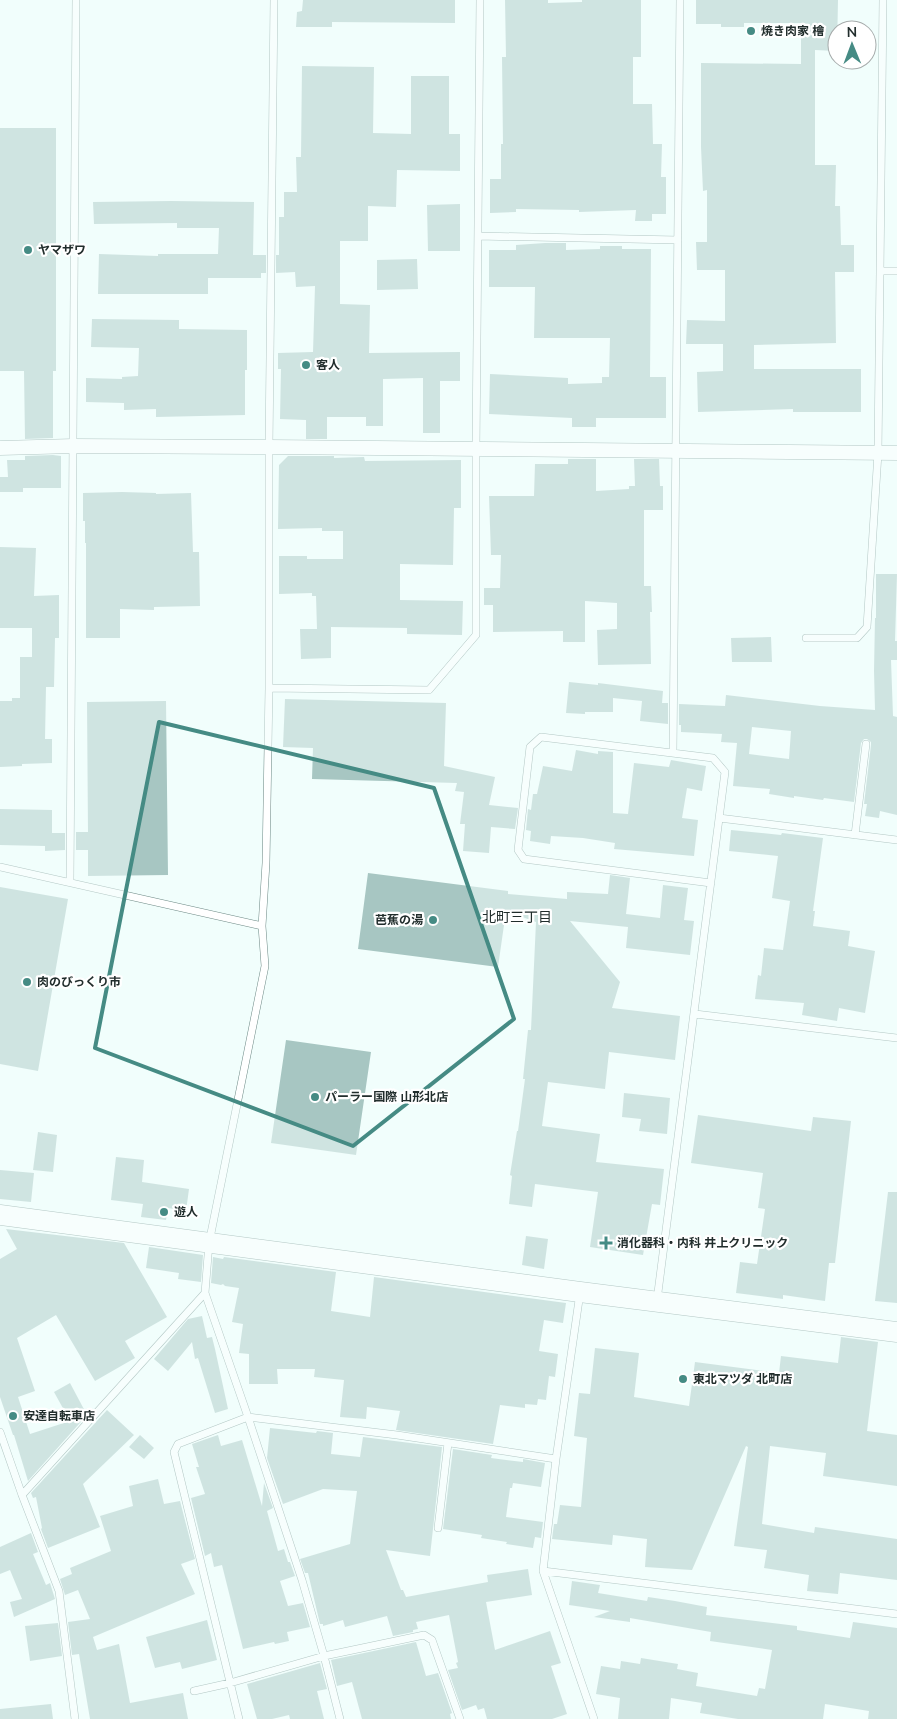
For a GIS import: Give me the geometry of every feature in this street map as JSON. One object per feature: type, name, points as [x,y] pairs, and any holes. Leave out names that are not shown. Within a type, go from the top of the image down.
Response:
[{"type":"street","points":[[0,448],[74,446],[269,447],[897,453]]},
{"type":"street","points":[[0,1215],[897,1332]]},
{"type":"lane","points":[[70,882],[76,0]]},
{"type":"lane","points":[[274,0],[269,447],[269,688],[266,863],[262,926],[265,966],[209,1243],[205,1292],[302,1580],[340,1719]]},
{"type":"lane","points":[[269,688],[429,690],[476,635],[480,0]]},
{"type":"lane","points":[[673,753],[680,0]]},
{"type":"lane","points":[[806,638],[857,638],[867,627],[878,453],[883,0]]},
{"type":"lane","points":[[478,236],[678,240]]},
{"type":"lane","points":[[881,271],[897,271]]},
{"type":"lane","points":[[657,1302],[695,1014],[725,772],[713,758],[541,737],[530,747],[518,850],[524,859],[711,883]]},
{"type":"lane","points":[[855,835],[866,744]]},
{"type":"lane","points":[[719,818],[897,840]]},
{"type":"lane","points":[[0,867],[262,926]]},
{"type":"lane","points":[[695,1014],[897,1038]]},
{"type":"lane","points":[[22,1495],[205,1292]]},
{"type":"lane","points":[[580,1292],[556,1459],[543,1571],[594,1719]]},
{"type":"lane","points":[[239,1719],[174,1452],[178,1444],[248,1416],[556,1459]]},
{"type":"lane","points":[[0,1432],[59,1591],[75,1719]]},
{"type":"lane","points":[[438,1528],[448,1443]]},
{"type":"lane","points":[[543,1571],[897,1614]]},
{"type":"lane","points":[[194,1691],[230,1683],[324,1656],[424,1635],[432,1640],[460,1719]]},
{"type":"highlighted area","points":[[159,722],[434,788],[514,1019],[353,1146],[95,1048]]},
{"type":"building","points":[[303,0],[455,0],[455,23],[332,22],[332,27],[296,27],[297,12],[302,11]]},
{"type":"building","points":[[505,0],[548,0],[548,3],[582,2],[582,0],[641,0],[641,57],[633,57],[633,104],[652,104],[653,144],[662,144],[661,177],[666,177],[666,214],[652,214],[652,221],[635,221],[636,210],[579,212],[579,210],[516,209],[516,212],[490,213],[490,179],[501,179],[501,144],[503,144],[502,57],[506,57]]},
{"type":"building","points":[[696,0],[838,0],[838,20],[827,20],[827,51],[815,50],[815,165],[836,165],[835,206],[840,206],[841,245],[854,245],[854,272],[835,272],[836,343],[754,345],[754,369],[861,369],[861,412],[793,412],[793,409],[698,412],[697,372],[723,371],[723,344],[686,344],[687,320],[725,321],[725,270],[697,270],[696,242],[707,242],[707,190],[703,191],[701,147],[701,63],[801,64],[801,23],[744,23],[744,27],[721,27],[721,24],[696,24]]},
{"type":"building","points":[[302,66],[374,67],[373,133],[411,134],[411,76],[449,76],[449,134],[460,134],[460,171],[397,170],[396,207],[368,206],[368,241],[340,241],[340,304],[370,305],[369,353],[460,352],[460,381],[440,381],[440,433],[423,433],[423,378],[383,379],[383,426],[366,426],[366,417],[327,417],[327,439],[306,439],[306,420],[280,419],[281,369],[278,369],[278,353],[313,352],[315,286],[296,287],[295,272],[276,273],[276,255],[279,255],[279,217],[284,217],[284,192],[297,192],[296,157],[301,157]]},
{"type":"building","name":"ヤマザワ","points":[[0,128],[56,128],[56,371],[53,371],[53,438],[25,439],[24,371],[0,371]]},
{"type":"building","points":[[93,202],[254,202],[253,255],[266,255],[266,273],[261,273],[261,278],[208,278],[208,294],[98,294],[99,254],[158,256],[158,254],[218,254],[219,228],[177,228],[177,223],[94,224]]},
{"type":"building","points":[[460,204],[460,251],[428,251],[427,205]]},
{"type":"building","points":[[566,243],[566,250],[600,249],[600,246],[622,246],[622,249],[651,249],[650,377],[666,377],[666,418],[596,418],[596,427],[572,427],[572,418],[489,414],[490,374],[568,378],[568,384],[602,383],[602,377],[609,377],[610,338],[534,338],[535,287],[489,287],[489,250],[516,250],[516,245]]},
{"type":"building","points":[[417,259],[418,289],[377,290],[377,260]]},
{"type":"building","points":[[92,319],[179,320],[179,329],[247,330],[245,415],[156,417],[156,409],[124,410],[124,403],[86,402],[86,378],[122,379],[122,377],[138,376],[139,348],[91,347]]},
{"type":"building","points":[[25,456],[61,456],[61,488],[23,488],[23,492],[0,492],[0,477],[8,477],[7,460],[25,460]]},
{"type":"building","points":[[288,456],[364,457],[365,461],[461,460],[461,508],[454,508],[453,565],[400,564],[400,600],[463,601],[462,635],[407,634],[407,628],[331,627],[331,658],[301,659],[300,629],[317,629],[316,596],[312,596],[312,593],[279,594],[279,556],[307,556],[307,559],[343,559],[343,531],[322,531],[322,528],[278,529],[279,465]]},
{"type":"building","points":[[568,459],[596,459],[596,491],[629,489],[629,486],[635,486],[634,459],[659,459],[660,486],[663,486],[663,510],[644,510],[644,586],[651,586],[651,664],[598,665],[597,630],[617,629],[617,603],[585,601],[585,642],[563,642],[563,631],[493,632],[493,605],[484,605],[484,588],[500,588],[501,555],[491,555],[489,496],[534,496],[535,464],[568,464]]},
{"type":"building","points":[[122,492],[156,494],[191,493],[193,552],[199,552],[200,606],[154,607],[154,610],[120,609],[120,638],[86,638],[86,543],[85,521],[83,521],[83,493]]},
{"type":"building","points":[[0,547],[36,548],[34,596],[59,595],[59,638],[55,638],[54,687],[46,687],[45,739],[52,739],[52,763],[0,767],[0,701],[12,701],[12,698],[20,698],[20,657],[32,657],[32,628],[0,628]]},
{"type":"building","points":[[876,574],[897,574],[895,641],[897,641],[897,660],[891,660],[893,716],[897,717],[897,815],[880,811],[879,818],[865,816],[867,804],[864,804],[871,745],[871,742],[867,739],[864,739],[861,743],[854,802],[794,796],[794,798],[769,794],[770,789],[733,786],[737,743],[721,742],[722,734],[681,732],[679,704],[725,706],[726,695],[820,706],[875,710]],"holes":[[[752,727],[791,731],[789,759],[749,754]]]},
{"type":"building","points":[[771,637],[772,662],[732,662],[731,638]]},
{"type":"building","points":[[569,682],[598,685],[598,683],[663,691],[662,703],[668,703],[668,724],[640,721],[642,701],[613,698],[613,712],[566,713]]},
{"type":"building","points":[[285,699],[446,703],[444,766],[495,777],[489,805],[518,808],[515,829],[491,827],[489,853],[463,851],[465,824],[460,824],[464,792],[455,791],[457,783],[312,779],[313,748],[283,747]]},
{"type":"building","points":[[166,701],[168,875],[88,876],[88,850],[76,850],[76,832],[88,832],[87,702]]},
{"type":"building","points":[[576,750],[598,754],[598,751],[613,752],[613,813],[628,814],[634,763],[669,767],[671,760],[706,766],[702,791],[687,788],[682,818],[698,820],[694,856],[614,849],[615,843],[583,838],[551,836],[550,844],[530,841],[531,831],[526,830],[528,809],[531,810],[533,794],[537,794],[543,766],[572,771]]},
{"type":"building","points":[[0,809],[52,810],[52,833],[65,833],[65,850],[45,851],[45,846],[0,845]]},
{"type":"building","points":[[731,830],[823,838],[813,911],[815,911],[813,926],[850,931],[848,946],[875,951],[865,1013],[839,1008],[837,1021],[802,1015],[804,1003],[755,999],[758,975],[761,976],[764,948],[783,950],[790,901],[772,898],[778,856],[729,851]]},
{"type":"building","points":[[368,873],[508,891],[508,894],[567,899],[567,892],[608,894],[610,875],[630,878],[626,914],[660,918],[663,885],[688,888],[684,920],[694,921],[690,955],[626,948],[628,927],[570,921],[620,982],[612,1008],[680,1016],[675,1060],[609,1052],[605,1089],[548,1082],[542,1126],[600,1134],[596,1162],[664,1169],[660,1205],[652,1204],[643,1255],[590,1247],[598,1192],[535,1184],[532,1207],[509,1204],[512,1176],[510,1175],[525,1079],[523,1079],[528,1030],[531,1030],[536,922],[506,911],[498,967],[358,949]]},
{"type":"building","name":"肉のびっくり市","points":[[0,887],[68,899],[38,1071],[0,1064]]},
{"type":"building","points":[[286,1040],[371,1052],[356,1155],[271,1143]]},
{"type":"building","points":[[624,1093],[670,1098],[667,1134],[639,1131],[641,1119],[622,1117]]},
{"type":"building","points":[[698,1115],[811,1131],[813,1117],[851,1121],[835,1263],[829,1263],[825,1301],[783,1295],[783,1299],[736,1293],[740,1262],[757,1264],[765,1209],[758,1208],[763,1173],[691,1163]]},
{"type":"building","points":[[38,1132],[57,1135],[53,1172],[33,1170]]},
{"type":"building","points":[[116,1157],[144,1160],[142,1182],[189,1189],[186,1211],[168,1208],[166,1220],[141,1217],[143,1204],[111,1200]]},
{"type":"building","points":[[0,1170],[34,1173],[31,1202],[0,1199]]},
{"type":"building","points":[[888,1192],[897,1192],[897,1303],[875,1301]]},
{"type":"building","points":[[6,1229],[124,1243],[167,1317],[125,1341],[135,1358],[95,1381],[56,1315],[17,1338],[35,1391],[18,1397],[30,1434],[70,1421],[54,1392],[70,1383],[87,1415],[28,1481],[0,1397],[0,1259],[17,1249]]},
{"type":"building","points":[[526,1236],[548,1239],[544,1269],[522,1265]]},
{"type":"building","points":[[149,1247],[203,1255],[201,1282],[178,1279],[179,1273],[146,1268]]},
{"type":"building","points":[[213,1257],[336,1272],[331,1311],[370,1317],[374,1277],[566,1303],[563,1323],[544,1320],[539,1351],[558,1354],[555,1377],[549,1376],[546,1400],[538,1399],[537,1405],[525,1404],[525,1408],[500,1405],[493,1444],[396,1430],[400,1411],[367,1407],[366,1419],[340,1417],[344,1380],[314,1377],[315,1369],[277,1369],[278,1384],[249,1384],[249,1354],[239,1353],[243,1324],[232,1322],[239,1288],[211,1283]]},
{"type":"building","points":[[202,1316],[207,1338],[212,1337],[228,1409],[215,1413],[198,1358],[195,1359],[192,1342],[168,1371],[154,1359],[188,1319]]},
{"type":"building","points":[[841,1337],[878,1342],[867,1431],[897,1435],[897,1486],[823,1476],[826,1453],[770,1446],[762,1524],[814,1533],[815,1527],[897,1539],[897,1580],[840,1573],[838,1594],[807,1591],[809,1575],[764,1568],[767,1550],[734,1546],[748,1447],[746,1446],[692,1570],[645,1567],[647,1539],[613,1535],[612,1545],[552,1539],[560,1505],[581,1507],[587,1438],[574,1436],[579,1393],[590,1394],[595,1348],[639,1353],[634,1397],[689,1406],[695,1362],[779,1373],[781,1356],[838,1363]]},
{"type":"building","points":[[107,1410],[134,1435],[83,1484],[100,1527],[48,1548],[41,1529],[36,1497],[33,1498],[31,1493]]},
{"type":"building","points":[[270,1428],[333,1433],[331,1454],[360,1457],[363,1437],[442,1447],[430,1556],[386,1550],[401,1590],[403,1590],[406,1597],[488,1582],[487,1575],[528,1569],[532,1595],[486,1602],[495,1650],[550,1631],[561,1663],[551,1666],[567,1714],[552,1719],[487,1719],[484,1708],[478,1710],[476,1705],[462,1710],[448,1670],[458,1668],[449,1615],[416,1622],[418,1629],[413,1630],[413,1632],[393,1636],[387,1616],[345,1627],[343,1620],[323,1626],[323,1624],[320,1624],[308,1573],[305,1573],[300,1559],[350,1544],[357,1491],[323,1489],[283,1504],[267,1458]]},
{"type":"building","points":[[140,1435],[154,1448],[144,1459],[129,1447]]},
{"type":"building","points":[[218,1435],[221,1446],[242,1440],[262,1506],[264,1483],[273,1508],[267,1511],[278,1551],[284,1549],[295,1576],[280,1581],[288,1606],[303,1603],[310,1627],[287,1632],[289,1641],[275,1644],[274,1642],[243,1649],[222,1565],[214,1567],[211,1553],[205,1556],[191,1498],[205,1494],[196,1467],[199,1467],[192,1444]]},
{"type":"building","points":[[453,1449],[492,1455],[491,1458],[523,1462],[523,1459],[545,1463],[541,1487],[513,1483],[512,1488],[510,1488],[506,1517],[543,1522],[541,1538],[535,1537],[533,1548],[481,1538],[482,1535],[443,1529]]},
{"type":"building","points":[[158,1479],[164,1504],[180,1501],[195,1559],[181,1564],[195,1594],[93,1637],[97,1650],[119,1644],[130,1703],[183,1693],[188,1719],[90,1719],[79,1654],[72,1655],[68,1622],[90,1619],[78,1590],[65,1595],[60,1579],[72,1574],[70,1568],[111,1551],[100,1516],[133,1506],[129,1486]]},
{"type":"building","points":[[31,1533],[38,1552],[33,1554],[46,1585],[50,1583],[55,1599],[14,1617],[10,1602],[22,1599],[10,1570],[0,1574],[0,1547]]},
{"type":"building","points":[[572,1581],[600,1585],[598,1593],[647,1601],[648,1597],[675,1601],[707,1607],[706,1615],[797,1626],[797,1630],[850,1638],[853,1622],[897,1628],[897,1719],[868,1719],[869,1711],[825,1704],[823,1719],[738,1719],[700,1713],[702,1703],[671,1698],[669,1719],[618,1719],[620,1698],[596,1694],[601,1666],[620,1669],[621,1661],[640,1664],[641,1658],[678,1664],[677,1669],[698,1673],[696,1686],[757,1696],[759,1688],[765,1689],[772,1650],[710,1641],[711,1632],[630,1618],[630,1622],[594,1617],[610,1611],[569,1605]]},
{"type":"building","points":[[207,1620],[217,1660],[182,1669],[180,1662],[155,1668],[146,1637]]},
{"type":"building","points":[[58,1623],[62,1656],[30,1661],[25,1626]]},
{"type":"building","points":[[416,1642],[426,1676],[438,1673],[452,1713],[450,1714],[451,1719],[362,1719],[352,1682],[337,1686],[331,1660]]},
{"type":"building","points":[[320,1663],[327,1689],[317,1691],[324,1719],[290,1719],[289,1715],[272,1719],[257,1719],[247,1684]]},
{"type":"building","points":[[51,1704],[53,1719],[0,1719],[0,1709]]},
{"type":"place","name":"焼き肉家 檜","points":[[751,31]]},
{"type":"place","name":"ヤマザワ","points":[[28,250]]},
{"type":"place","name":"客人","points":[[306,365]]},
{"type":"place","name":"芭蕉の湯","points":[[433,920]]},
{"type":"place","name":"肉のびっくり市","points":[[27,982]]},
{"type":"place","name":"パーラー国際 山形北店","points":[[315,1097]]},
{"type":"place","name":"遊人","points":[[164,1212]]},
{"type":"place","name":"消化器科・内科 井上クリニック","points":[[606,1243]]},
{"type":"place","name":"東北マツダ 北町店","points":[[683,1379]]},
{"type":"place","name":"安達自転車店","points":[[13,1416]]},
{"type":"district","name":"北町三丁目","points":[[517,917]]}]
